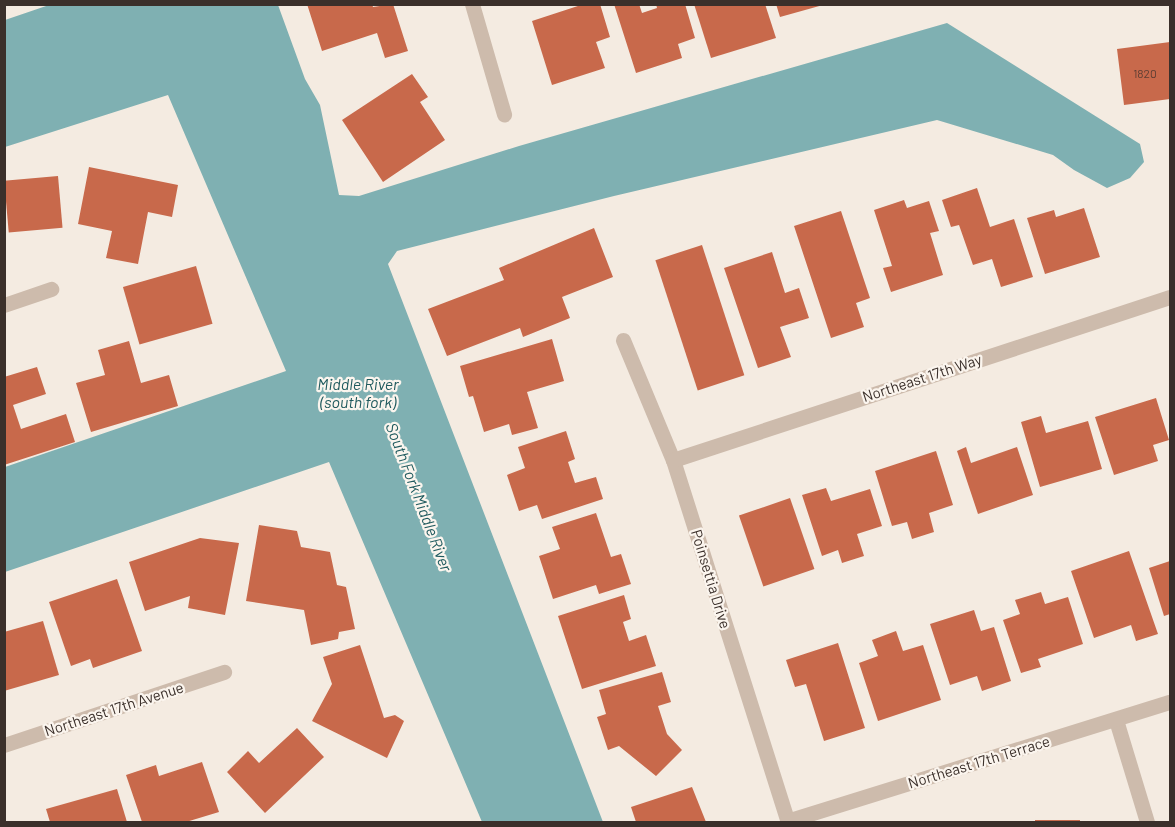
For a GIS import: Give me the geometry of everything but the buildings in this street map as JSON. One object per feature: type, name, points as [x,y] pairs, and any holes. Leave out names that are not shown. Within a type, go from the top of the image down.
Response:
[{"type":"street","points":[[472,4],[504,114]]},
{"type":"street","points":[[4,305],[51,289]]},
{"type":"street","name":"Northeast 17th Way","points":[[674,460],[1170,297]]},
{"type":"street","name":"Poinsettia Drive","points":[[623,340],[674,460],[788,822]]},
{"type":"street","name":"Northeast 17th Avenue","points":[[4,745],[224,672]]},
{"type":"street","name":"Northeast 17th Terrace","points":[[788,822],[1170,702]]},
{"type":"street","points":[[1116,720],[1147,822]]},
{"type":"water","name":"Middle River (south fork)","points":[[52,4],[278,5],[305,79],[320,105],[339,195],[359,196],[519,146],[947,23],[1140,144],[1144,162],[1130,178],[1107,188],[1074,170],[1053,155],[937,120],[614,196],[397,251],[388,264],[603,822],[482,822],[329,462],[5,572],[5,467],[286,371],[168,95],[5,147],[5,20]]},
{"type":"water label","name":"South Fork Middle River","points":[[419,497]]}]
